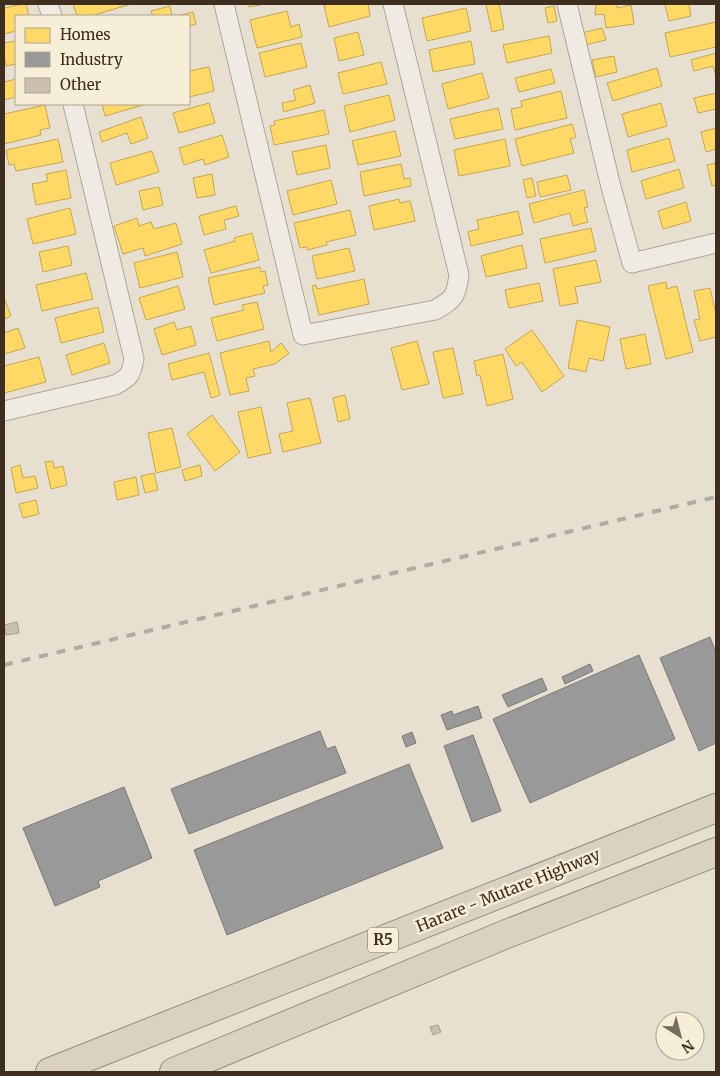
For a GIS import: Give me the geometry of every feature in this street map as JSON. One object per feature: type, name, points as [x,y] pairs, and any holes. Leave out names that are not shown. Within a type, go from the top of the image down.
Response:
[{"type":"highway","name":"Harare - Mutare Highway","points":[[50,1072],[716,808]]},
{"type":"highway","name":"R5","points":[[174,1072],[504,934],[716,852]]},
{"type":"street","points":[[224,4],[303,335],[435,310],[449,302],[457,291],[459,274],[393,4]]},
{"type":"street","points":[[567,4],[611,187],[632,263],[716,243]]},
{"type":"street","points":[[4,411],[115,385],[126,378],[132,371],[134,359],[73,105]]},
{"type":"building: Homes","points":[[26,4],[29,15],[15,15],[15,31],[4,34],[4,8]]},
{"type":"building: Homes","points":[[73,4],[131,4],[94,15],[77,15]]},
{"type":"building: Homes","points":[[249,4],[265,4],[249,7]]},
{"type":"building: Homes","points":[[368,4],[370,16],[329,27],[324,5]]},
{"type":"building: Homes","points":[[499,4],[504,29],[492,32],[486,5]]},
{"type":"building: Homes","points":[[617,4],[617,8],[631,5],[634,24],[606,28],[604,14],[595,15],[596,5]]},
{"type":"building: Homes","points":[[689,4],[691,16],[669,21],[665,5]]},
{"type":"building: Homes","points":[[170,6],[172,15],[153,15],[151,11]]},
{"type":"building: Homes","points":[[554,6],[557,21],[548,23],[545,8]]},
{"type":"building: Homes","points":[[466,8],[471,31],[427,41],[422,18]]},
{"type":"building: Homes","points":[[287,11],[291,27],[299,24],[302,37],[257,48],[250,20]]},
{"type":"building: Homes","points":[[193,12],[196,24],[190,26],[190,15],[181,15]]},
{"type":"building: Homes","points":[[716,22],[716,47],[670,57],[665,33]]},
{"type":"building: Homes","points":[[602,28],[606,40],[585,45],[582,33]]},
{"type":"building: Homes","points":[[358,32],[364,55],[339,61],[334,38]]},
{"type":"building: Homes","points":[[549,36],[552,53],[507,63],[503,45]]},
{"type":"building: Homes","points":[[15,41],[15,64],[6,66],[4,43]]},
{"type":"building: Homes","points":[[471,41],[475,64],[433,72],[429,50]]},
{"type":"building: Homes","points":[[301,43],[307,67],[265,77],[259,53]]},
{"type":"building: Homes","points":[[716,53],[716,77],[713,66],[694,71],[691,60]]},
{"type":"building: Homes","points":[[614,56],[617,72],[596,77],[592,60]]},
{"type":"building: Homes","points":[[381,62],[387,84],[343,94],[338,73]]},
{"type":"building: Homes","points":[[209,67],[214,91],[190,97],[190,71]]},
{"type":"building: Homes","points":[[657,68],[662,86],[613,101],[607,83]]},
{"type":"building: Homes","points":[[551,69],[555,83],[519,92],[515,78]]},
{"type":"building: Homes","points":[[482,73],[489,98],[448,109],[442,84]]},
{"type":"building: Homes","points":[[15,79],[15,97],[4,100],[4,82]]},
{"type":"building: Homes","points":[[310,85],[315,103],[284,112],[282,103],[296,100],[293,90]]},
{"type":"building: Homes","points":[[561,91],[567,118],[515,130],[511,109],[522,107],[521,101]]},
{"type":"building: Homes","points":[[716,93],[716,109],[698,113],[694,98]]},
{"type":"building: Homes","points":[[389,95],[395,120],[350,132],[344,106]]},
{"type":"building: Homes","points":[[209,103],[215,123],[179,133],[173,113]]},
{"type":"building: Homes","points":[[661,103],[667,126],[628,137],[622,114]]},
{"type":"building: Homes","points":[[45,105],[50,128],[40,130],[41,135],[4,144],[4,114]]},
{"type":"building: Homes","points":[[102,105],[143,105],[105,116]]},
{"type":"building: Homes","points":[[498,108],[503,129],[455,139],[450,119]]},
{"type":"building: Homes","points":[[324,110],[329,134],[274,145],[270,126],[275,125],[274,121]]},
{"type":"building: Homes","points":[[141,117],[148,138],[131,144],[127,133],[102,142],[99,132]]},
{"type":"building: Homes","points":[[572,124],[576,137],[570,139],[574,153],[522,166],[515,139]]},
{"type":"building: Homes","points":[[716,128],[716,149],[706,152],[701,132]]},
{"type":"building: Homes","points":[[395,131],[401,156],[358,165],[352,141]]},
{"type":"building: Homes","points":[[222,135],[229,157],[205,165],[203,159],[184,165],[179,148]]},
{"type":"building: Homes","points":[[669,138],[675,161],[632,172],[627,150]]},
{"type":"building: Homes","points":[[58,139],[63,162],[16,171],[14,164],[9,165],[6,150]]},
{"type":"building: Homes","points":[[505,139],[510,166],[459,176],[454,150]]},
{"type":"building: Homes","points":[[326,145],[330,168],[297,175],[292,152]]},
{"type":"building: Homes","points":[[152,151],[159,172],[116,185],[110,163]]},
{"type":"building: Homes","points":[[716,163],[716,185],[712,186],[707,165]]},
{"type":"building: Homes","points":[[401,164],[404,179],[410,178],[411,186],[364,196],[360,172]]},
{"type":"building: Homes","points":[[679,169],[684,188],[646,199],[641,181]]},
{"type":"building: Homes","points":[[66,170],[71,198],[36,205],[32,184],[48,181],[46,174]]},
{"type":"building: Homes","points":[[212,174],[215,195],[197,198],[193,178]]},
{"type":"building: Homes","points":[[567,175],[571,190],[540,197],[537,182]]},
{"type":"building: Homes","points":[[532,178],[536,196],[527,198],[523,180]]},
{"type":"building: Homes","points":[[331,180],[337,204],[293,215],[287,191]]},
{"type":"building: Homes","points":[[159,187],[163,205],[143,210],[139,191]]},
{"type":"building: Homes","points":[[584,190],[588,207],[584,208],[588,222],[573,226],[570,213],[534,223],[529,204]]},
{"type":"building: Homes","points":[[399,199],[400,203],[410,201],[415,221],[374,230],[369,206]]},
{"type":"building: Homes","points":[[686,202],[691,221],[663,229],[658,211]]},
{"type":"building: Homes","points":[[236,206],[239,216],[224,220],[226,229],[204,235],[199,216]]},
{"type":"building: Homes","points":[[70,208],[76,234],[33,244],[27,219]]},
{"type":"building: Homes","points":[[350,210],[356,235],[326,242],[327,245],[307,250],[307,247],[300,248],[294,223]]},
{"type":"building: Homes","points":[[518,211],[523,234],[471,246],[468,232],[479,229],[477,220]]},
{"type":"building: Homes","points":[[137,218],[139,226],[151,222],[154,229],[176,223],[182,244],[145,256],[143,248],[123,254],[114,226]]},
{"type":"building: Homes","points":[[591,228],[596,251],[545,263],[540,239]]},
{"type":"building: Homes","points":[[252,233],[259,260],[211,273],[204,250],[235,241],[234,238]]},
{"type":"building: Homes","points":[[522,245],[527,268],[486,277],[481,256]]},
{"type":"building: Homes","points":[[68,246],[72,265],[43,272],[39,252]]},
{"type":"building: Homes","points":[[349,248],[355,271],[317,279],[312,256]]},
{"type":"building: Homes","points":[[177,252],[183,277],[140,288],[134,263]]},
{"type":"building: Homes","points":[[596,260],[601,282],[575,287],[578,303],[560,306],[553,269]]},
{"type":"building: Homes","points":[[260,267],[261,272],[265,271],[268,285],[263,286],[265,293],[214,305],[208,278]]},
{"type":"building: Homes","points":[[86,273],[93,299],[42,311],[36,285]]},
{"type":"building: Homes","points":[[364,279],[369,304],[319,315],[312,286],[316,285],[317,289]]},
{"type":"building: Homes","points":[[666,282],[667,289],[677,286],[693,352],[666,359],[648,286]]},
{"type":"building: Homes","points":[[539,283],[543,301],[509,308],[505,290]]},
{"type":"building: Homes","points":[[178,286],[185,309],[146,320],[139,298]]},
{"type":"building: Homes","points":[[710,288],[716,314],[716,337],[700,341],[694,320],[700,319],[694,291]]},
{"type":"building: Homes","points":[[4,297],[11,316],[4,319]]},
{"type":"building: Homes","points":[[257,302],[264,329],[217,341],[211,318],[244,310],[242,305]]},
{"type":"building: Homes","points":[[98,307],[104,332],[61,343],[55,318]]},
{"type":"building: Homes","points":[[577,320],[610,327],[603,361],[589,358],[586,372],[568,368]]},
{"type":"building: Homes","points":[[174,322],[177,330],[191,326],[196,345],[162,355],[154,329]]},
{"type":"building: Homes","points":[[18,328],[25,348],[4,354],[4,333]]},
{"type":"building: Homes","points":[[532,330],[564,376],[542,392],[522,362],[516,366],[505,349]]},
{"type":"building: Homes","points":[[645,334],[651,364],[626,369],[620,339]]},
{"type":"building: Homes","points":[[269,341],[271,352],[281,343],[289,353],[275,364],[253,369],[255,376],[246,378],[249,391],[230,395],[220,353]]},
{"type":"building: Homes","points":[[417,341],[429,384],[402,390],[391,348]]},
{"type":"building: Homes","points":[[104,343],[110,363],[72,375],[66,355]]},
{"type":"building: Homes","points":[[453,348],[463,394],[443,398],[433,352]]},
{"type":"building: Homes","points":[[209,353],[220,395],[211,398],[204,372],[172,380],[168,364]]},
{"type":"building: Homes","points":[[503,354],[513,399],[487,406],[480,375],[477,376],[474,361]]},
{"type":"building: Homes","points":[[39,357],[46,382],[4,393],[4,366]]},
{"type":"building: Homes","points":[[345,395],[350,419],[338,422],[333,398]]},
{"type":"building: Homes","points":[[310,398],[321,443],[283,452],[279,434],[293,431],[287,403]]},
{"type":"building: Homes","points":[[261,407],[271,453],[248,458],[238,412]]},
{"type":"building: Homes","points":[[212,415],[240,452],[215,471],[187,434]]},
{"type":"building: Homes","points":[[172,428],[181,467],[156,473],[148,433]]},
{"type":"building: Homes","points":[[53,461],[54,468],[63,466],[67,485],[51,489],[45,462]]},
{"type":"building: Homes","points":[[20,465],[23,478],[35,476],[38,488],[16,493],[11,468]]},
{"type":"building: Homes","points":[[200,465],[202,476],[185,481],[182,470]]},
{"type":"building: Homes","points":[[154,473],[158,490],[145,493],[141,476]]},
{"type":"building: Homes","points":[[136,477],[139,495],[117,500],[114,482]]},
{"type":"building: Homes","points":[[36,500],[39,514],[23,518],[19,504]]},
{"type":"building: Industry","points":[[710,637],[716,650],[716,743],[699,751],[660,658]]},
{"type":"building: Industry","points":[[639,655],[675,739],[530,803],[493,719]]},
{"type":"building: Industry","points":[[590,664],[593,671],[565,684],[562,677]]},
{"type":"building: Industry","points":[[542,678],[547,690],[508,707],[502,695]]},
{"type":"building: Industry","points":[[478,706],[482,718],[447,730],[441,715],[452,711],[453,715]]},
{"type":"building: Industry","points":[[320,731],[327,749],[335,746],[346,773],[189,834],[171,789]]},
{"type":"building: Industry","points":[[412,732],[416,743],[406,747],[402,736]]},
{"type":"building: Industry","points":[[473,735],[501,811],[472,822],[444,746]]},
{"type":"building: Industry","points":[[409,764],[443,848],[227,935],[194,850]]},
{"type":"building: Industry","points":[[124,787],[152,858],[98,881],[100,887],[55,906],[23,828]]},
{"type":"building: Other","points":[[17,622],[19,633],[6,635],[4,625]]},
{"type":"building: Other","points":[[438,1025],[441,1032],[433,1035],[430,1027]]},
{"type":"railway","points":[[4,665],[716,497]]}]
